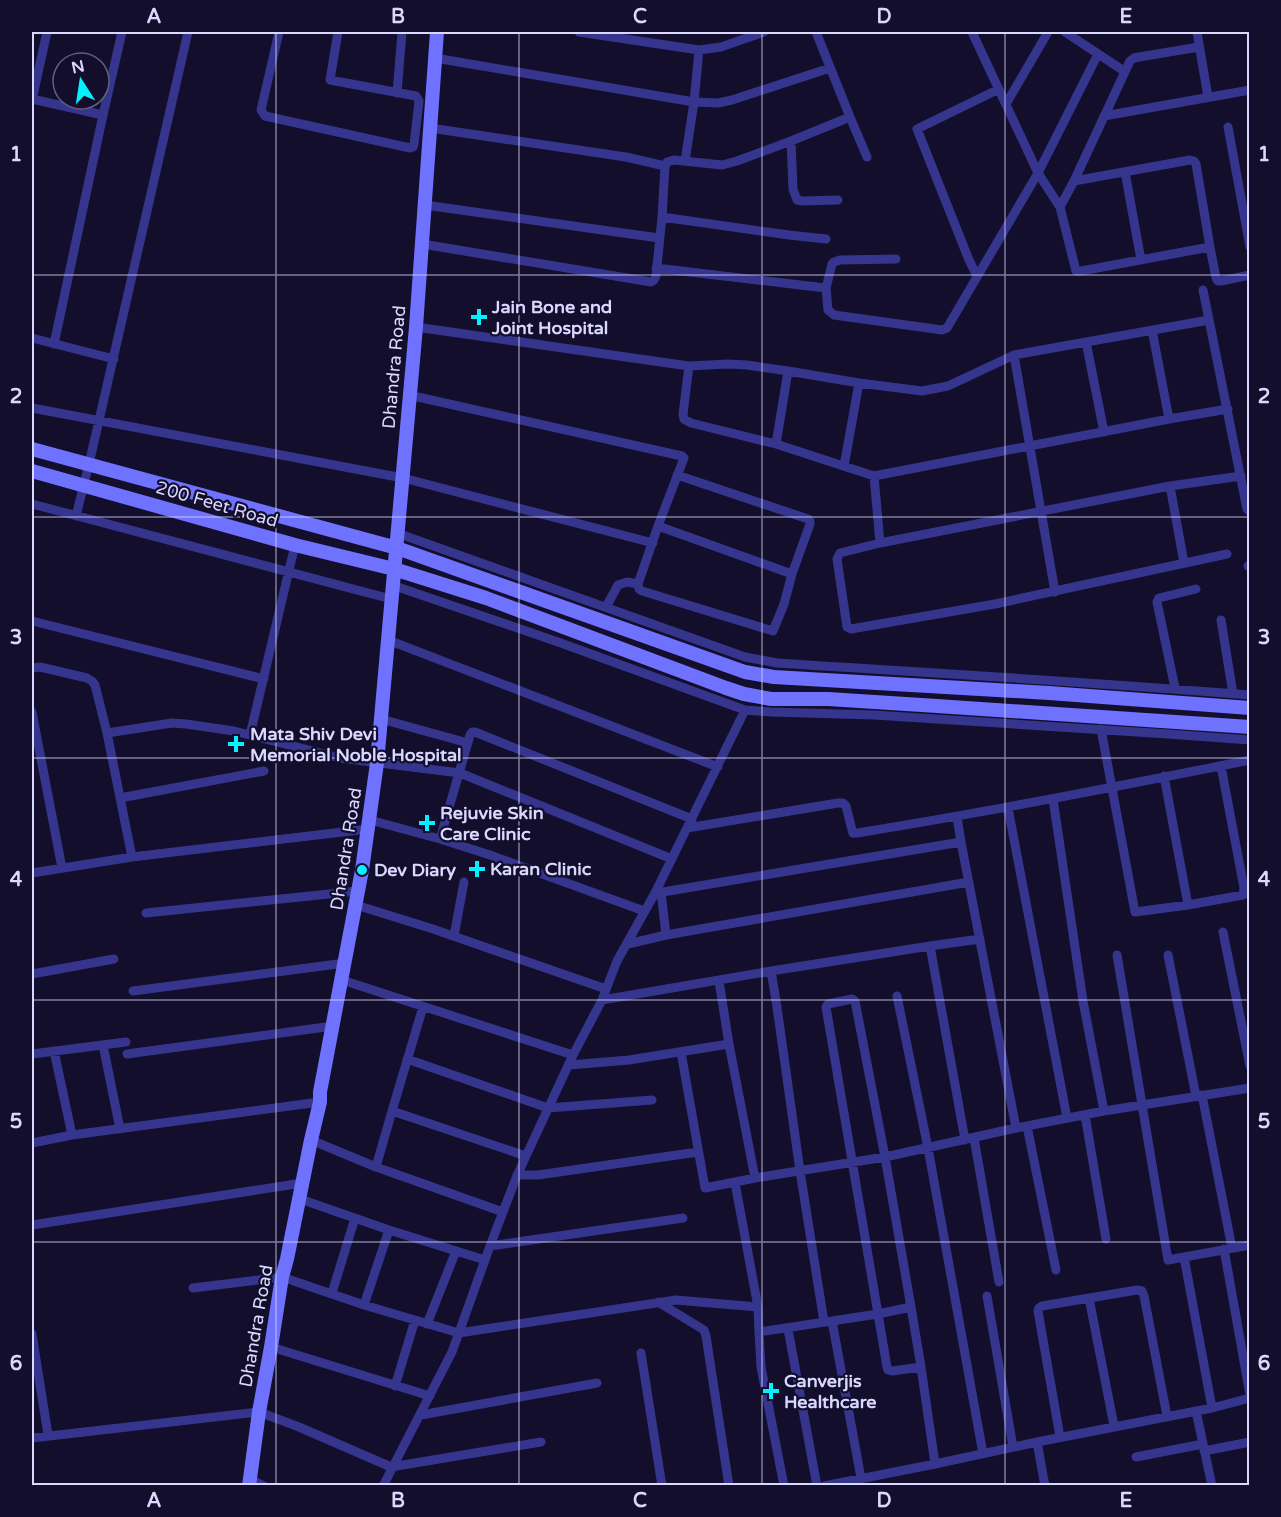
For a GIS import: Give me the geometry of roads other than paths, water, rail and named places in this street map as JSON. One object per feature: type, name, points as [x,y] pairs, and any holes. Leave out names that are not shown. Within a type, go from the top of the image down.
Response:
[{"type":"street","points":[[47,32],[32,100],[103,115]]},
{"type":"street","points":[[54,344],[122,32]]},
{"type":"street","points":[[76,516],[188,32]]},
{"type":"street","points":[[279,32],[261,110],[265,116],[413,147],[419,101],[416,96],[330,80],[338,32]]},
{"type":"street","points":[[397,93],[402,32]]},
{"type":"street","name":"Dhandra Road","points":[[249,1482],[258,1412],[282,1277],[320,1102],[369,825],[381,719],[416,327],[437,32]]},
{"type":"street","points":[[579,32],[699,50],[721,47],[764,32]]},
{"type":"street","points":[[816,32],[867,157]]},
{"type":"street","points":[[972,32],[1038,173],[1060,207],[1076,271],[1210,247]]},
{"type":"street","points":[[1006,104],[1048,32]]},
{"type":"street","points":[[1065,32],[1124,71]]},
{"type":"street","points":[[1197,32],[1208,98]]},
{"type":"street","points":[[1060,207],[1130,62],[1134,58],[1199,47]]},
{"type":"street","points":[[685,161],[699,50]]},
{"type":"street","points":[[896,259],[834,262],[826,288],[830,314],[942,330],[947,328],[1038,173],[1098,54]]},
{"type":"street","points":[[435,58],[694,102],[718,103],[830,68]]},
{"type":"street","points":[[977,276],[917,129],[999,89]]},
{"type":"street","points":[[1104,116],[1250,90]]},
{"type":"street","points":[[422,244],[651,282],[656,276],[667,162],[674,160],[722,165],[850,117]]},
{"type":"street","points":[[1228,127],[1250,247]]},
{"type":"street","points":[[430,128],[626,157],[665,166]]},
{"type":"street","points":[[791,141],[793,189],[797,200],[838,200]]},
{"type":"street","points":[[1074,181],[1194,161],[1216,278],[1218,281],[1250,275]]},
{"type":"street","points":[[1125,172],[1141,260]]},
{"type":"street","points":[[425,205],[659,238]]},
{"type":"street","points":[[662,217],[826,239]]},
{"type":"street","points":[[656,268],[826,288]]},
{"type":"street","points":[[1203,290],[1240,476],[1247,508],[1250,512]]},
{"type":"street","points":[[416,327],[689,366],[728,364],[922,391],[960,381],[1014,355],[1209,320]]},
{"type":"street","points":[[1152,330],[1169,419]]},
{"type":"street","points":[[32,338],[114,359]]},
{"type":"street","points":[[1086,342],[1104,432]]},
{"type":"street","points":[[1014,355],[1055,592]]},
{"type":"street","points":[[689,366],[684,419],[691,423],[776,444],[874,476],[1228,409]]},
{"type":"street","points":[[776,444],[788,371]]},
{"type":"street","points":[[844,466],[859,383]]},
{"type":"street","points":[[410,395],[682,456],[684,458],[677,475],[658,526],[638,584],[639,589],[773,631],[784,604],[810,521],[677,475]]},
{"type":"street","points":[[32,408],[403,478],[653,543]]},
{"type":"street","points":[[32,449],[397,540],[606,607],[745,657],[777,663],[911,670],[1250,695]]},
{"type":"street","name":"200 Feet Road","points":[[32,471],[295,545],[394,569],[486,598],[755,697],[828,699],[1250,728]]},
{"type":"street","points":[[874,476],[880,543]]},
{"type":"street","points":[[1227,554],[995,604],[849,629],[837,559],[840,553],[880,543],[1041,510],[1170,486],[1240,476]]},
{"type":"street","points":[[1170,486],[1184,563]]},
{"type":"street","points":[[32,504],[289,573],[392,592],[558,642],[745,710],[874,715],[1250,740]]},
{"type":"street","points":[[658,526],[792,574]]},
{"type":"street","points":[[397,540],[758,675],[1250,708]]},
{"type":"street","points":[[250,735],[295,545]]},
{"type":"street","points":[[606,607],[618,585],[627,582],[638,584]]},
{"type":"street","points":[[1175,688],[1157,602],[1159,598],[1166,595],[1196,589]]},
{"type":"street","points":[[1221,620],[1233,694]]},
{"type":"street","points":[[32,621],[264,679]]},
{"type":"street","points":[[388,640],[718,767]]},
{"type":"street","points":[[32,668],[40,667],[87,678],[92,681],[97,690],[132,857]]},
{"type":"street","points":[[383,1485],[452,1352],[517,1175],[548,1108],[602,1000],[617,962],[644,911],[658,893],[672,859],[745,710]]},
{"type":"street","points":[[32,712],[62,868]]},
{"type":"street","points":[[381,719],[468,742]]},
{"type":"street","points":[[107,733],[172,723],[186,724],[234,731],[340,758],[460,772],[672,859]]},
{"type":"street","points":[[1101,729],[1135,912],[1243,895],[1221,766]]},
{"type":"street","points":[[440,839],[472,732],[692,819]]},
{"type":"street","points":[[687,828],[843,803],[846,806],[853,833],[1008,808],[1250,760]]},
{"type":"street","points":[[120,798],[264,771]]},
{"type":"street","points":[[1164,776],[1188,905]]},
{"type":"street","points":[[1053,799],[1083,1002],[1104,1111]]},
{"type":"street","points":[[1008,808],[1067,1118]]},
{"type":"street","points":[[957,817],[1016,1128]]},
{"type":"street","points":[[32,873],[369,825],[440,839],[644,911]]},
{"type":"street","points":[[658,893],[961,842]]},
{"type":"street","points":[[454,936],[464,882]]},
{"type":"street","points":[[628,944],[666,935],[969,882]]},
{"type":"street","points":[[658,893],[666,935]]},
{"type":"street","points":[[146,913],[357,898],[454,936],[606,989]]},
{"type":"street","points":[[1223,932],[1250,1066]]},
{"type":"street","points":[[602,1000],[980,939]]},
{"type":"street","points":[[930,946],[999,1282]]},
{"type":"street","points":[[1118,955],[1167,1258],[1171,1260],[1250,1245]]},
{"type":"street","points":[[824,1485],[1212,1408],[1250,1397],[1228,1249],[1199,1095],[1168,955]]},
{"type":"street","points":[[32,974],[114,958]]},
{"type":"street","points":[[133,992],[345,963]]},
{"type":"street","points":[[771,971],[800,1171],[861,1478]]},
{"type":"street","points":[[342,980],[573,1055]]},
{"type":"street","points":[[719,981],[755,1178]]},
{"type":"street","points":[[897,996],[928,1148],[983,1454]]},
{"type":"street","points":[[921,1367],[888,1370],[826,1007],[828,1004],[852,999],[855,1001],[911,1307],[921,1367],[935,1464]]},
{"type":"street","points":[[376,1167],[423,1007]]},
{"type":"street","points":[[127,1054],[333,1026]]},
{"type":"street","points":[[32,1054],[126,1042]]},
{"type":"street","points":[[569,1065],[629,1060],[729,1044]]},
{"type":"street","points":[[103,1045],[120,1129]]},
{"type":"street","points":[[54,1051],[72,1135]]},
{"type":"street","points":[[681,1052],[705,1188],[755,1178],[852,1164],[1085,1114],[1250,1088]]},
{"type":"street","points":[[407,1059],[548,1108],[652,1100]]},
{"type":"street","points":[[32,1143],[72,1135],[320,1102]]},
{"type":"street","points":[[392,1111],[526,1156]]},
{"type":"street","points":[[1085,1114],[1106,1239]]},
{"type":"street","points":[[1026,1126],[1056,1270]]},
{"type":"street","points":[[310,1140],[376,1167],[503,1212]]},
{"type":"street","points":[[517,1175],[537,1175],[698,1152]]},
{"type":"street","points":[[32,1225],[302,1183]]},
{"type":"street","points":[[735,1183],[758,1307],[761,1367],[784,1485]]},
{"type":"street","points":[[300,1199],[485,1260]]},
{"type":"street","points":[[332,1293],[355,1218]]},
{"type":"street","points":[[490,1246],[683,1218]]},
{"type":"street","points":[[364,1305],[389,1230]]},
{"type":"street","points":[[427,1324],[456,1251]]},
{"type":"street","points":[[1184,1257],[1212,1408]]},
{"type":"street","points":[[193,1287],[282,1277],[364,1305],[459,1333],[676,1300],[758,1307]]},
{"type":"street","points":[[1060,1437],[1038,1311],[1042,1306],[1142,1291],[1167,1416]]},
{"type":"street","points":[[987,1296],[1013,1447]]},
{"type":"street","points":[[1089,1298],[1114,1426]]},
{"type":"street","points":[[658,1302],[704,1330],[729,1485]]},
{"type":"street","points":[[759,1332],[911,1307]]},
{"type":"street","points":[[395,1386],[415,1320]]},
{"type":"street","points":[[788,1329],[817,1485]]},
{"type":"street","points":[[32,1334],[48,1435]]},
{"type":"street","points":[[271,1347],[430,1396]]},
{"type":"street","points":[[641,1353],[662,1485]]},
{"type":"street","points":[[421,1415],[597,1383]]},
{"type":"street","points":[[1196,1411],[1212,1485]]},
{"type":"street","points":[[32,1438],[258,1412],[391,1467],[541,1442]]},
{"type":"street","points":[[1037,1442],[1045,1485]]},
{"type":"street","points":[[1136,1456],[1250,1442]]},
{"type":"street","points":[[249,1482],[264,1485]]},
{"type":"place","name":"Jain Bone and Joint Hospital","points":[[479,317]]},
{"type":"place","name":"Mata Shiv Devi Memorial Noble Hospital","points":[[236,744]]},
{"type":"place","name":"Rejuvie Skin Care Clinic","points":[[427,823]]},
{"type":"place","name":"Karan Clinic","points":[[477,869]]},
{"type":"place","name":"Dev Diary","points":[[362,870]]},
{"type":"place","name":"Canverjis Healthcare","points":[[771,1391]]}]
